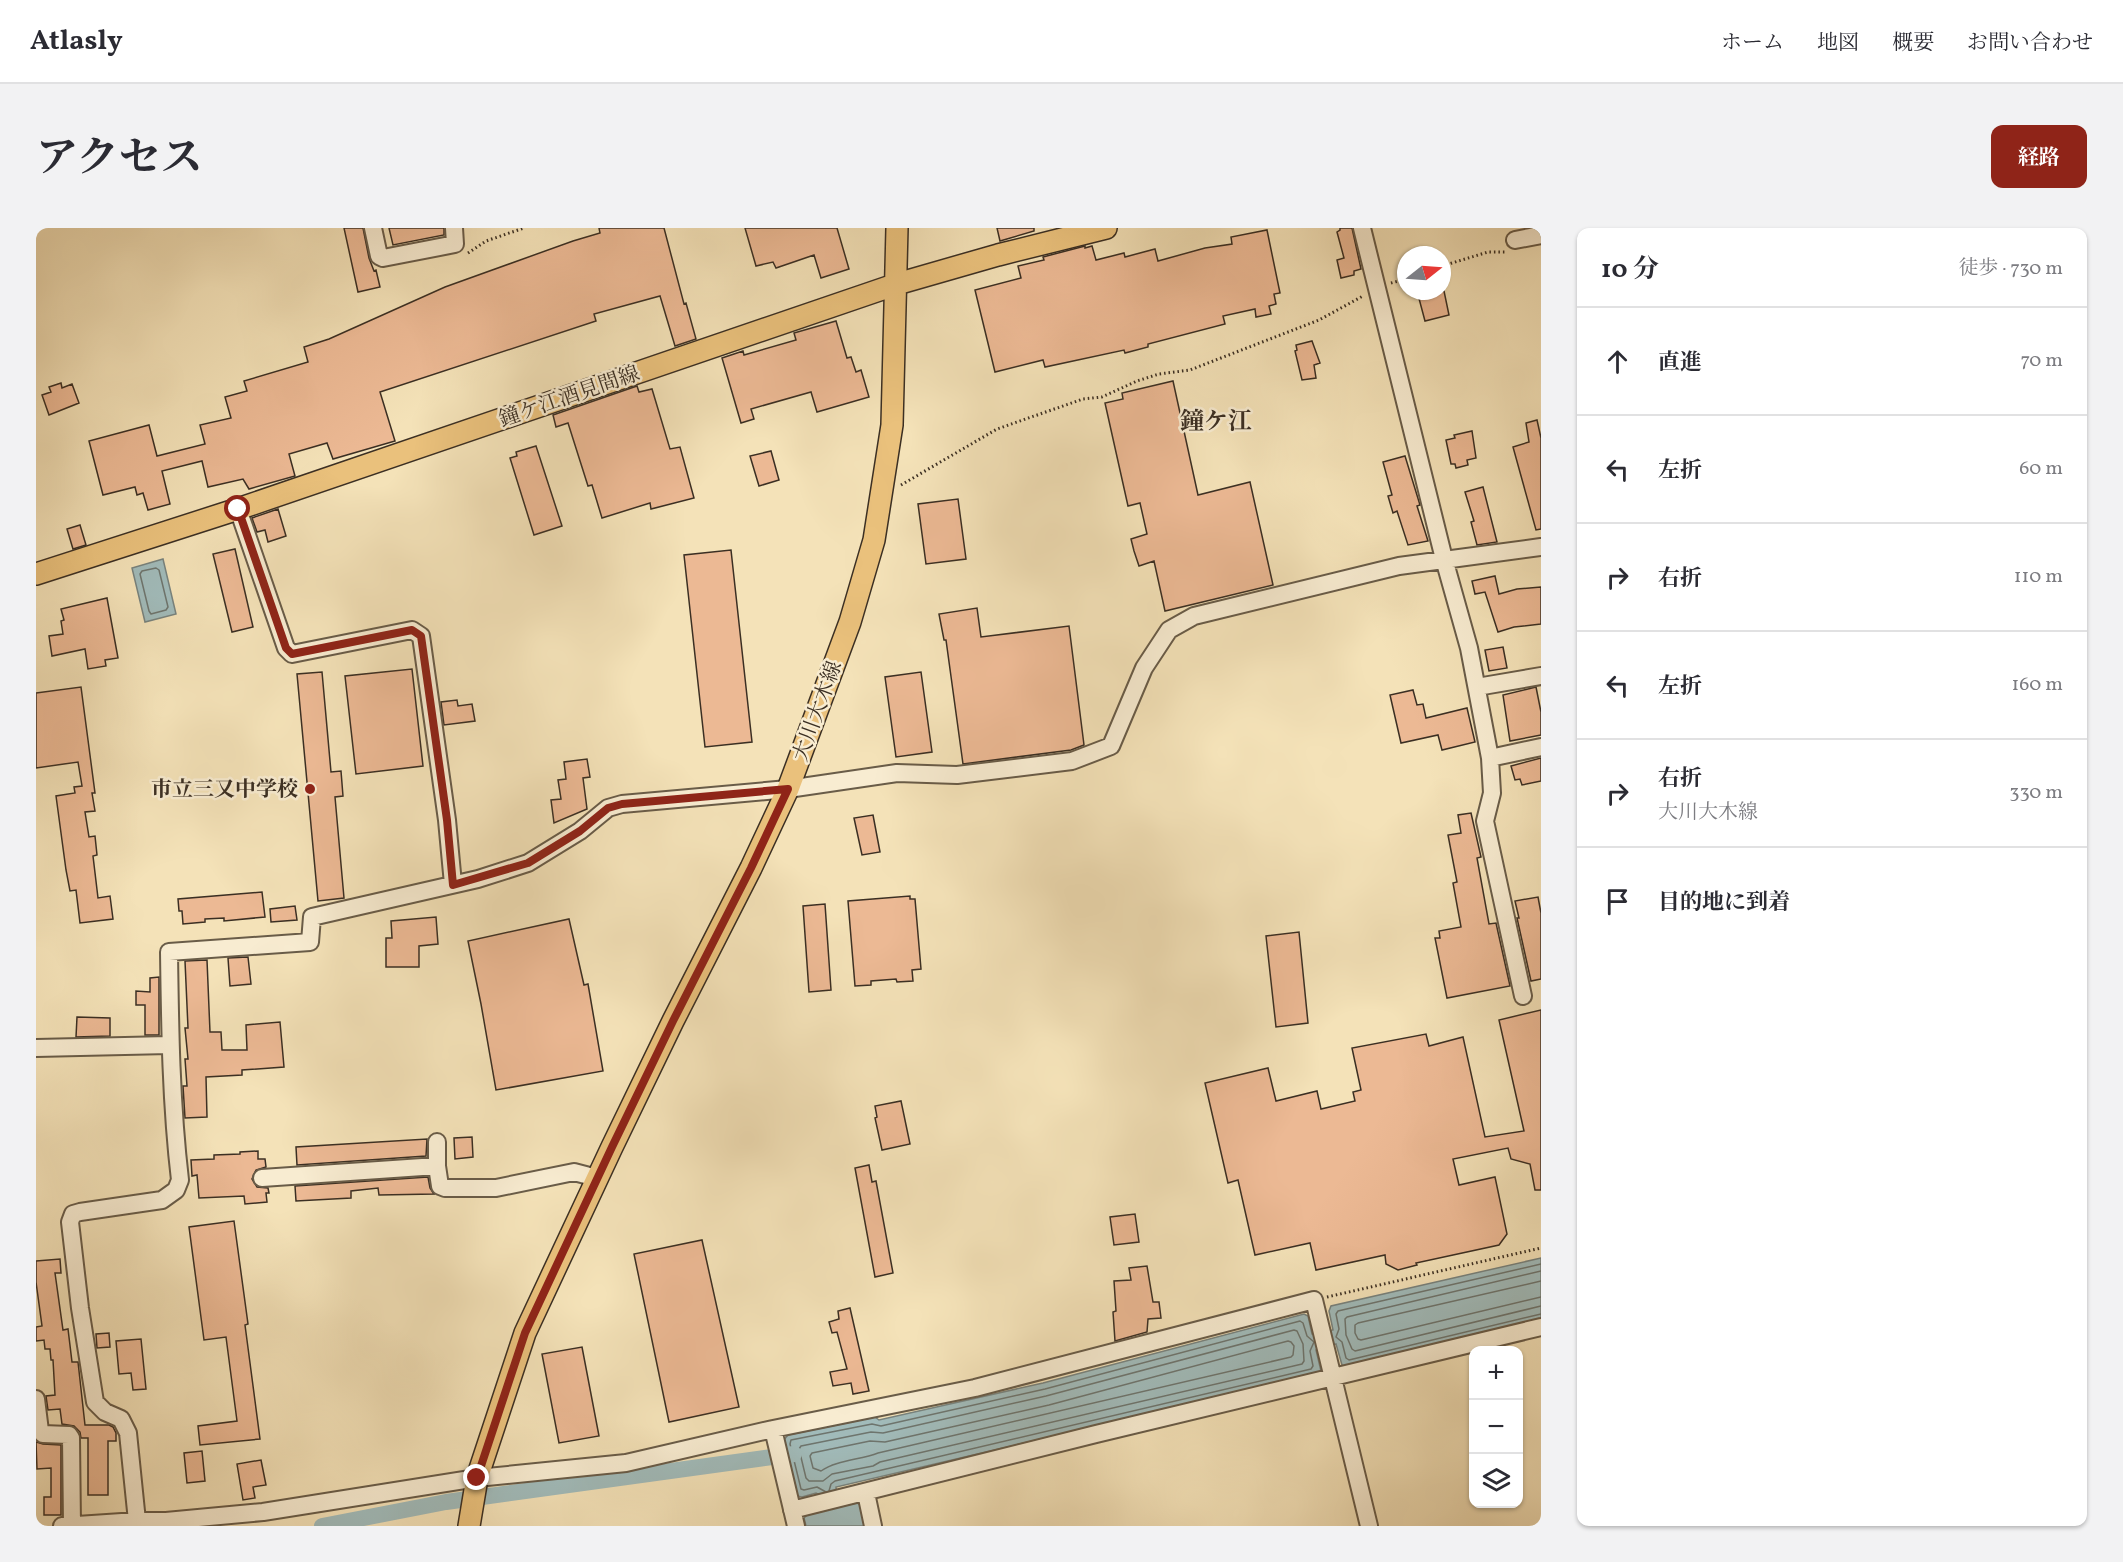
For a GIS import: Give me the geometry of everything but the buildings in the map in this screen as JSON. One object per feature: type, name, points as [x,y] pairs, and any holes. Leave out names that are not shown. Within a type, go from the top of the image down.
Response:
[{"type":"main road","name":"大川大木線","points":[[470,1522],[478,1481],[525,1333],[597,1178],[788,789],[850,622],[874,540],[891,425],[897,228]]},
{"type":"main road","name":"鐘ケ江酒見間線","points":[[36,574],[238,509],[897,284],[1019,249],[1106,228]]},
{"type":"street","points":[[373,228],[379,256],[383,258],[454,236]]},
{"type":"street","points":[[1362,228],[1444,559],[1469,648],[1490,758],[1492,793],[1485,821],[1523,996]]},
{"type":"street","points":[[1515,240],[1541,235]]},
{"type":"street","points":[[238,509],[286,648],[292,654],[412,630],[421,636],[447,820],[453,885]]},
{"type":"street","points":[[137,1521],[128,1433],[121,1419],[105,1412],[95,1402],[70,1222],[73,1214],[80,1212],[162,1200],[176,1190],[180,1180],[169,1045],[169,952],[310,942],[312,917],[453,885],[528,863],[580,831],[608,808],[622,804],[788,789],[897,774],[957,775],[1072,761],[1111,746],[1144,668],[1169,630],[1194,616],[1399,566],[1541,547]]},
{"type":"street","points":[[1477,687],[1541,676]]},
{"type":"street","points":[[1490,758],[1541,747]]},
{"type":"street","points":[[36,1048],[169,1045]]},
{"type":"street","points":[[437,1142],[440,1186],[445,1188],[496,1188],[574,1172],[597,1178]]},
{"type":"street","points":[[262,1178],[437,1166]]},
{"type":"street","points":[[36,1399],[40,1431],[43,1434],[69,1435],[71,1438],[67,1526],[137,1521],[166,1523],[626,1463],[773,1434],[975,1388],[1315,1306],[1369,1526]]},
{"type":"street","points":[[773,1434],[796,1515],[862,1493],[1332,1373],[1365,1371],[1541,1327]]},
{"type":"street","points":[[862,1493],[873,1526]]},
{"type":"path","points":[[454,236],[465,254],[486,241],[524,228]]},
{"type":"path","points":[[1451,263],[1488,252],[1507,253],[1515,240]]},
{"type":"path","points":[[881,496],[997,429],[1083,399],[1102,398],[1137,381],[1159,374],[1190,370],[1319,320],[1377,288],[1397,282]]},
{"type":"path","points":[[1315,1306],[1541,1248]]},
{"type":"water","points":[[163,559],[176,614],[145,622],[132,568]]},
{"type":"water","points":[[1541,1258],[1541,1319],[1347,1367],[1342,1365],[1336,1344],[1316,1350],[1321,1371],[1319,1374],[836,1487],[838,1507],[857,1503],[861,1505],[866,1526],[806,1526],[804,1518],[807,1515],[824,1511],[820,1495],[816,1493],[797,1496],[783,1441],[788,1435],[875,1417],[879,1420],[1043,1383],[1304,1314],[1308,1316],[1312,1334],[1333,1330],[1329,1311],[1331,1306]]},
{"type":"waterway","points":[[322,1526],[446,1502],[794,1454]]},
{"type":"place","name":"市立三又中学校","points":[[310,789]]},
{"type":"district","name":"鐘ケ江","points":[[1216,421]]},
{"type":"route","points":[[238,509],[279,630],[286,648],[292,654],[412,630],[421,636],[447,820],[453,885],[528,863],[580,831],[608,808],[622,804],[788,789],[612,1147],[525,1333],[477,1478]]}]
